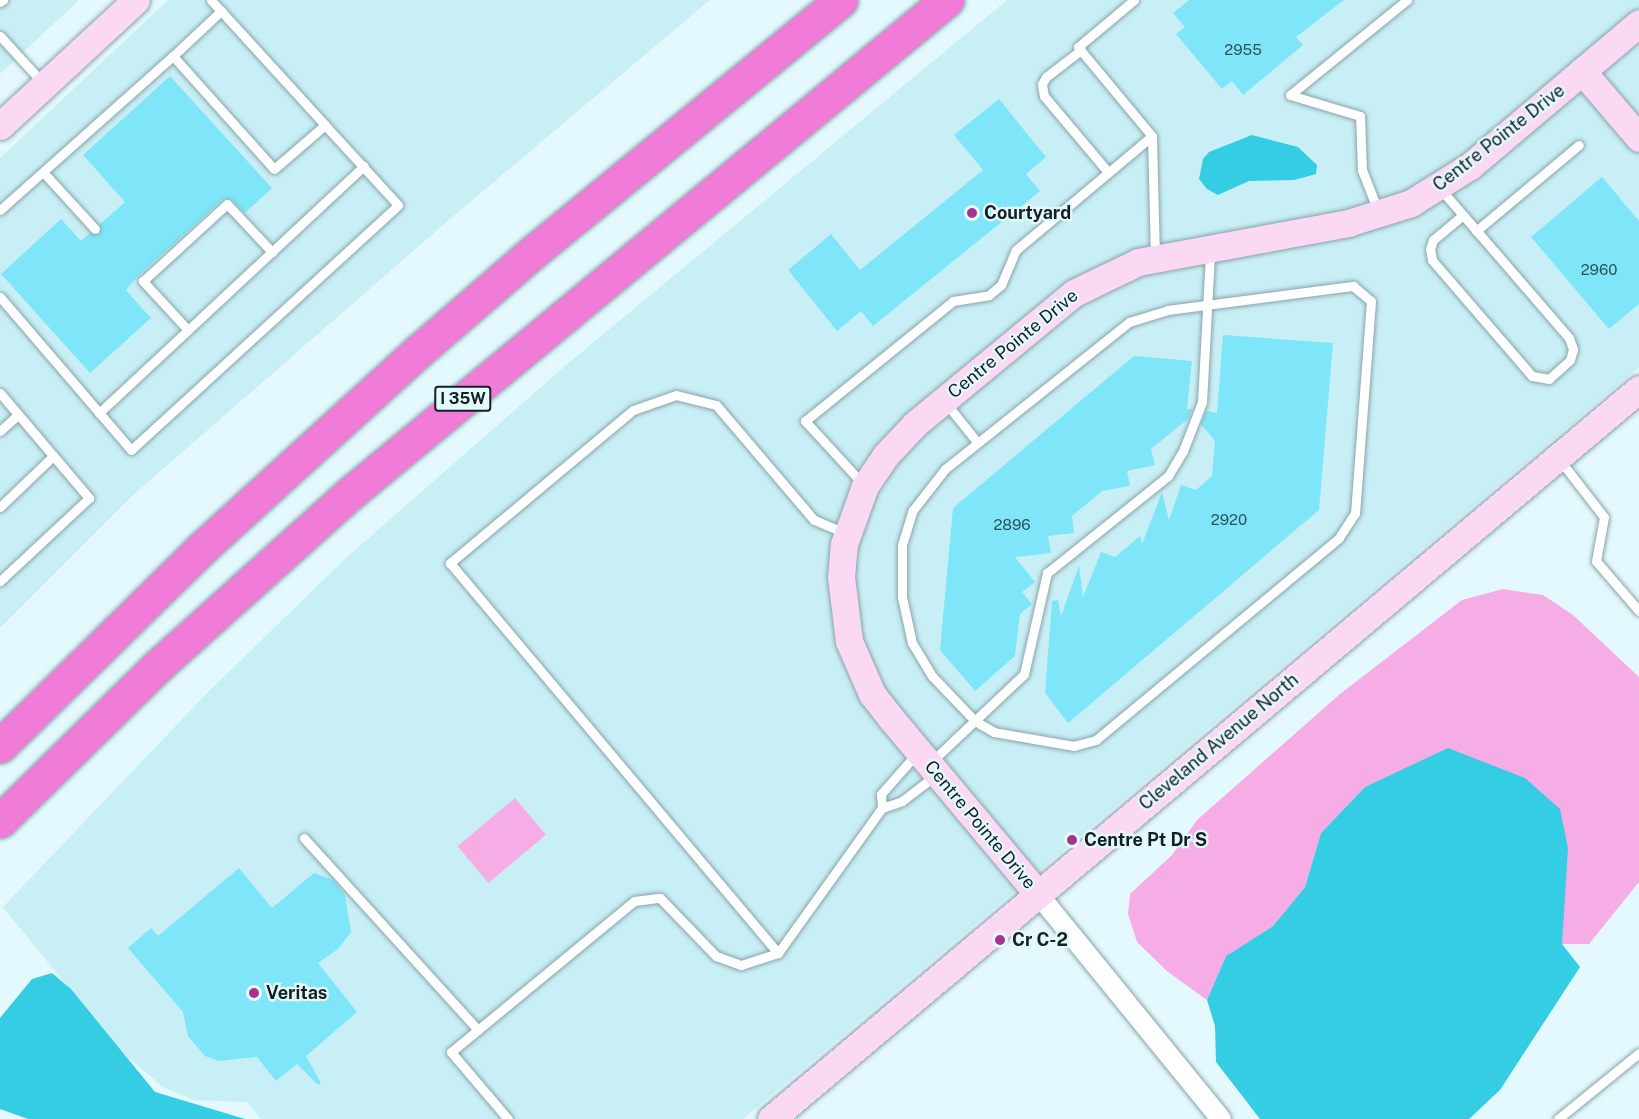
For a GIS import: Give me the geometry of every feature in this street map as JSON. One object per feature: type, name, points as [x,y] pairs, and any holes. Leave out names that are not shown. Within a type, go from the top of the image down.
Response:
[{"type":"highway","points":[[0,746],[201,549],[420,350],[532,253],[841,0]]},
{"type":"highway","name":"I 35W","points":[[0,821],[160,664],[353,491],[947,0]]},
{"type":"street","points":[[0,126],[136,0]]},
{"type":"street","name":"Centre Pointe Drive","points":[[1038,894],[872,694],[849,641],[841,577],[847,534],[865,486],[907,432],[1074,293],[1104,276],[1155,258],[1380,215],[1439,188],[1639,23]]},
{"type":"street","points":[[1582,71],[1639,138]]},
{"type":"street","name":"Cleveland Avenue North","points":[[771,1119],[1639,388]]},
{"type":"street","points":[[1038,894],[1221,1119]]},
{"type":"lane","points":[[0,297],[131,450],[399,205],[211,0]]},
{"type":"lane","points":[[1134,0],[1078,47],[1152,136],[1155,258]]},
{"type":"lane","points":[[1380,215],[1362,170],[1360,116],[1290,95],[1407,0]]},
{"type":"lane","points":[[0,210],[221,11]]},
{"type":"lane","points":[[0,36],[44,85]]},
{"type":"lane","points":[[1081,50],[1046,77],[1042,84],[1044,96],[1108,172]]},
{"type":"lane","points":[[173,56],[274,169],[325,125]]},
{"type":"lane","points":[[865,486],[805,421],[953,301],[989,295],[1001,285],[1016,250],[1152,136]]},
{"type":"lane","points":[[1476,231],[1579,145]]},
{"type":"lane","points":[[99,413],[364,166]]},
{"type":"lane","points":[[43,172],[95,229]]},
{"type":"lane","points":[[1439,188],[1463,215],[1572,343],[1570,360],[1549,379],[1532,376],[1432,260],[1430,249],[1433,240],[1463,215]]},
{"type":"lane","points":[[188,330],[141,279],[227,204],[272,252]]},
{"type":"lane","points":[[882,808],[881,794],[928,763],[1024,674],[1047,573],[1168,476],[1183,451],[1202,402],[1209,304],[1210,247]]},
{"type":"lane","points":[[1353,286],[1371,301],[1355,513],[1339,538],[1095,740],[1074,746],[994,732],[975,721],[932,676],[912,643],[902,597],[902,545],[914,510],[945,469],[977,442],[1129,322],[1168,310],[1353,286]]},
{"type":"lane","points":[[0,393],[89,498],[0,581]]},
{"type":"lane","points":[[778,953],[450,562],[633,410],[676,395],[716,405],[814,520],[847,534]]},
{"type":"lane","points":[[944,400],[977,442]]},
{"type":"lane","points":[[0,431],[18,415]]},
{"type":"lane","points":[[0,507],[53,456]]},
{"type":"lane","points":[[1558,457],[1604,517],[1596,561],[1639,611]]},
{"type":"lane","points":[[508,1119],[451,1052],[634,901],[660,898],[716,956],[741,965],[778,953],[882,808],[902,801],[928,763]]},
{"type":"lane","points":[[304,838],[478,1030]]},
{"type":"lane","points":[[1558,1119],[1639,1053]]},
{"type":"shaded area","points":[[0,0],[79,0],[0,74]]},
{"type":"shaded area","points":[[168,0],[710,0],[451,218],[132,496],[0,628],[0,158]]},
{"type":"shaded area","points":[[1007,0],[1639,0],[1639,367],[743,1119],[261,1119],[247,1102],[193,1100],[163,1087],[118,1049],[3,907],[208,692],[346,558],[566,365]]},
{"type":"shaded area","points":[[1503,589],[1543,595],[1573,615],[1639,677],[1639,882],[1589,944],[1562,944],[1563,900],[1406,769],[1365,787],[1321,833],[1305,887],[1273,926],[1226,956],[1207,1000],[1168,972],[1137,942],[1128,914],[1130,894],[1172,855],[1197,820],[1340,694],[1462,600]]},
{"type":"shaded area","points":[[515,798],[546,835],[488,883],[458,846]]},
{"type":"water","points":[[1252,135],[1298,147],[1317,165],[1316,174],[1294,180],[1249,181],[1218,195],[1207,189],[1199,179],[1203,159],[1209,152]]},
{"type":"water","points":[[1448,748],[1525,778],[1560,809],[1568,848],[1562,944],[1580,967],[1500,1090],[1469,1119],[1260,1119],[1216,1062],[1215,1026],[1207,1000],[1226,956],[1273,926],[1305,887],[1321,833],[1365,787]]},
{"type":"water","points":[[52,973],[71,989],[155,1092],[245,1119],[28,1119],[0,1109],[0,1018],[32,979]]},
{"type":"building","points":[[1189,0],[1344,0],[1296,37],[1303,45],[1243,95],[1232,81],[1222,89],[1176,34],[1185,27],[1173,13]]},
{"type":"building","points":[[170,76],[272,188],[245,213],[231,199],[223,199],[138,276],[126,290],[151,318],[90,373],[1,274],[61,219],[81,241],[90,233],[100,234],[100,224],[125,202],[83,155]]},
{"type":"building","name":"Courtyard","points":[[999,99],[1046,157],[1026,174],[1040,191],[873,326],[861,311],[837,331],[788,270],[831,234],[860,270],[983,170],[954,135]]},
{"type":"building","points":[[1602,177],[1639,221],[1639,304],[1609,329],[1531,237]]},
{"type":"building","points":[[1223,335],[1333,343],[1319,510],[1068,723],[1045,693],[1052,601],[1058,600],[1061,616],[1079,566],[1083,597],[1101,552],[1115,557],[1140,536],[1142,544],[1162,492],[1169,520],[1181,485],[1196,490],[1212,476],[1215,441],[1201,424],[1206,411],[1217,413]]},
{"type":"building","points":[[1134,356],[1192,361],[1187,409],[1192,409],[1188,419],[1151,449],[1155,465],[1127,471],[1130,486],[1102,491],[1072,516],[1074,533],[1048,536],[1051,553],[1015,557],[1035,582],[1022,592],[1032,604],[1020,614],[1015,656],[975,691],[940,650],[953,508]]},
{"type":"building","name":"Veritas","points":[[239,868],[272,908],[314,873],[333,880],[345,895],[351,932],[338,949],[318,963],[357,1012],[306,1056],[321,1083],[318,1085],[297,1064],[276,1081],[257,1057],[219,1061],[205,1056],[188,1036],[183,1012],[128,948],[151,928],[158,936]]},
{"type":"place","name":"Courtyard","points":[[972,213]]},
{"type":"place","name":"Centre Pt Dr S","points":[[1072,840]]},
{"type":"place","name":"Cr C-2","points":[[1000,940]]},
{"type":"place","name":"Veritas","points":[[254,993]]}]
